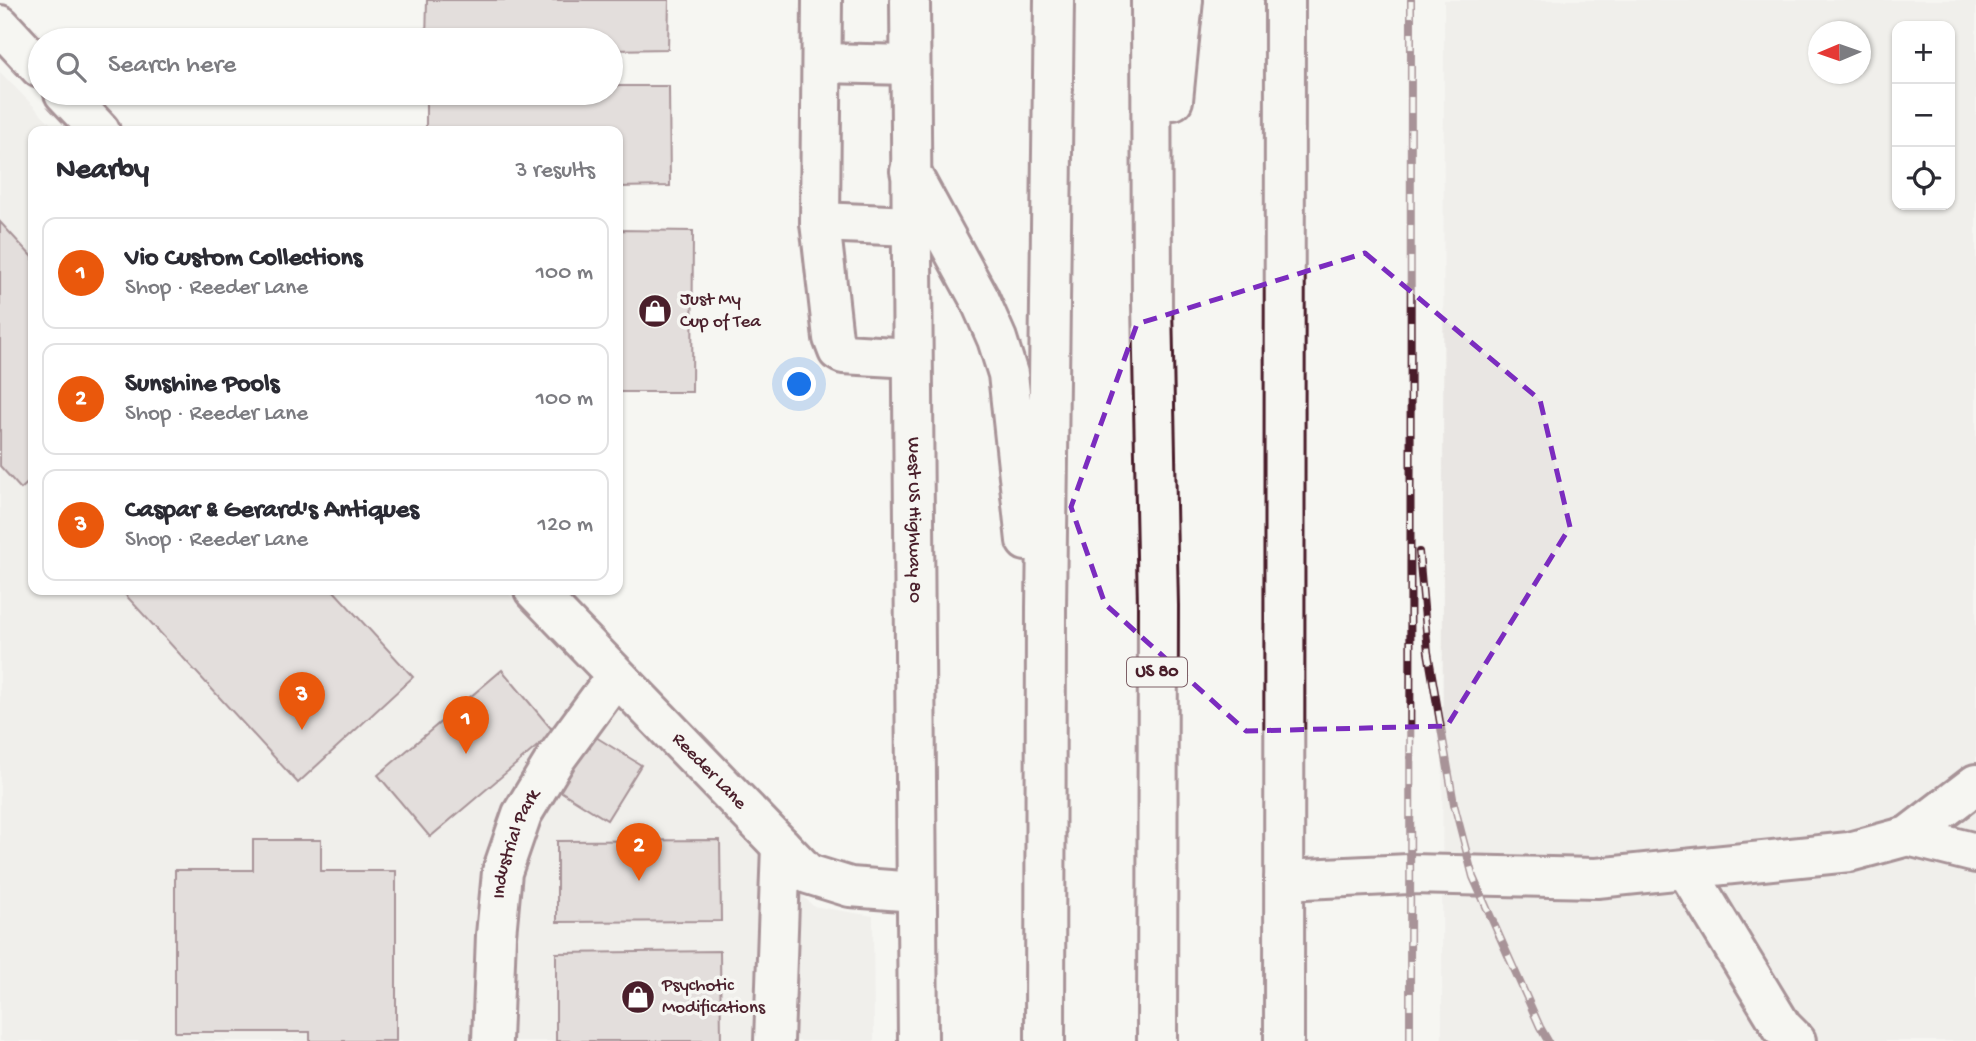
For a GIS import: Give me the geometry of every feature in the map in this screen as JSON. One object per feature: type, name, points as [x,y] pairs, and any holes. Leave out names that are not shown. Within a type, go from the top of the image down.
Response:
[{"type":"main road","points":[[822,0],[820,222],[831,328],[838,351],[843,354],[912,358]]},
{"type":"main road","name":"West US Highway 80","points":[[910,0],[918,1041]]},
{"type":"main road","points":[[1045,1041],[1045,608],[1054,0]]},
{"type":"main road","name":"US 80","points":[[1151,0],[1152,304],[1158,606],[1157,1041]]},
{"type":"main road","points":[[1152,304],[1183,0]]},
{"type":"main road","points":[[1284,1041],[1285,0]]},
{"type":"main road","points":[[0,25],[28,55]]},
{"type":"main road","points":[[822,63],[910,65]]},
{"type":"main road","points":[[75,105],[95,126]]},
{"type":"main road","points":[[910,171],[979,298],[997,339],[1008,374],[1027,547],[1045,608]]},
{"type":"main road","points":[[820,222],[911,226]]},
{"type":"main road","name":"Reeder Lane","points":[[539,595],[808,874],[850,887],[916,892]]},
{"type":"main road","name":"Industrial Park","points":[[492,1041],[496,935],[502,872],[522,814],[556,758],[615,676]]},
{"type":"main road","points":[[1284,880],[1409,874],[1597,878],[1849,852],[1908,836],[1976,784]]},
{"type":"main road","points":[[1908,836],[1976,853]]},
{"type":"main road","points":[[774,1041],[781,846]]},
{"type":"main road","points":[[1686,869],[1782,1027],[1796,1041]]},
{"type":"highlighted area","points":[[1365,253],[1540,400],[1570,527],[1447,726],[1246,731],[1105,604],[1071,507],[1137,324]]},
{"type":"shaded area","points":[[1444,0],[1976,0],[1976,1041],[1442,1041]]},
{"type":"shaded area","points":[[0,72],[28,100],[28,105],[32,105],[53,126],[28,126],[28,595],[510,595],[813,906],[873,916],[874,1041],[0,1041]]},
{"type":"building","points":[[427,0],[669,0],[668,49],[623,50],[623,28],[426,28]]},
{"type":"building","points":[[623,86],[669,86],[670,186],[623,187],[623,126],[426,126],[426,105],[623,105]]},
{"type":"building","points":[[0,222],[28,253],[28,483],[21,489],[0,466]]},
{"type":"building","name":"Just My Cup of Tea","points":[[623,230],[693,231],[692,392],[623,392]]},
{"type":"building","points":[[126,595],[338,595],[413,677],[298,783]]},
{"type":"building","points":[[502,670],[554,732],[430,837],[378,775]]},
{"type":"building","points":[[591,734],[641,765],[607,820],[557,789]]},
{"type":"building","points":[[253,840],[321,840],[321,871],[396,871],[396,1041],[310,1041],[310,1032],[175,1032],[175,870],[253,870]]},
{"type":"building","points":[[720,840],[721,921],[557,922],[557,841]]},
{"type":"building","name":"Psychotic Modifications","points":[[720,951],[721,1041],[556,1041],[556,953]]},
{"type":"railway","points":[[1410,1041],[1411,0]]},
{"type":"railway","points":[[1419,552],[1428,652],[1454,804],[1473,877],[1548,1041]]},
{"type":"place","name":"Just My Cup of Tea","points":[[655,311]]},
{"type":"place","name":"Caspar & Gerard's Antiques","points":[[302,730]]},
{"type":"place","name":"Vio Custom Collections","points":[[466,754]]},
{"type":"place","name":"Sunshine Pools","points":[[639,881]]},
{"type":"place","name":"Psychotic Modifications","points":[[638,997]]}]
